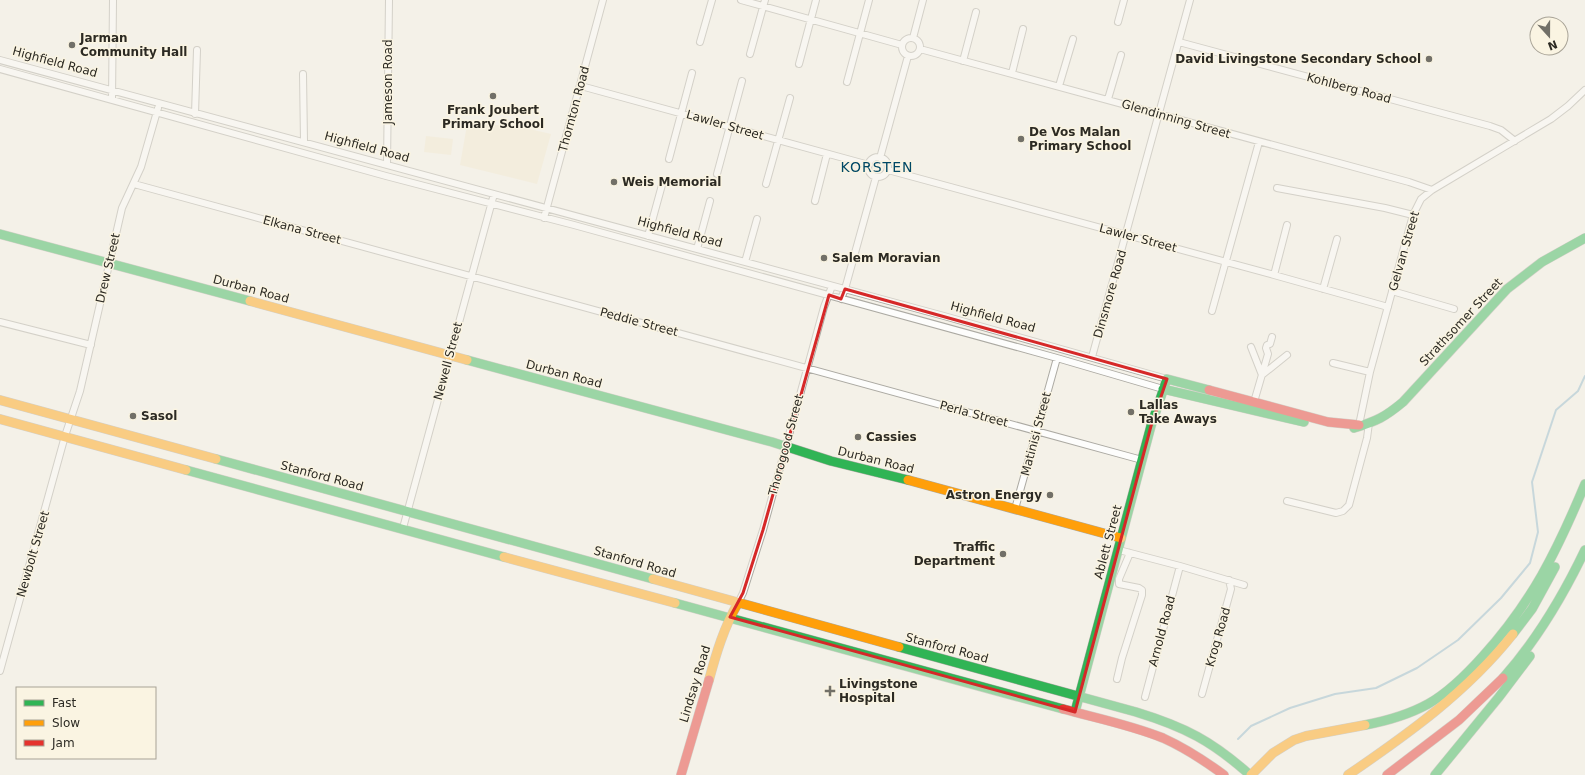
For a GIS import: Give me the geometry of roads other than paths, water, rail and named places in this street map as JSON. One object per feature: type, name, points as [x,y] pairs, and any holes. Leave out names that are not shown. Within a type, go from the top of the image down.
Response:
[{"type":"main road","name":"Durban Road","points":[[0,234],[786,447],[831,461],[891,475],[1121,538]]},
{"type":"main road","name":"Strathsomer Street","points":[[1356,426],[1370,423],[1391,412],[1403,402],[1507,289],[1542,262],[1585,238]]},
{"type":"main road","name":"Ablett Street","points":[[1075,712],[1078,696],[1119,550],[1142,460],[1167,379]]},
{"type":"main road","name":"Highfield Road","points":[[1167,379],[1328,422],[1356,426]]},
{"type":"main road","name":"Highfield Road","points":[[1163,389],[1327,427],[1356,426]]},
{"type":"main road","name":"Stanford Road","points":[[0,400],[71,421],[408,511],[1157,718],[1192,732],[1223,751],[1250,775]]},
{"type":"main road","points":[[0,418],[1161,736],[1188,750],[1224,775]]},
{"type":"main road","points":[[1250,775],[1272,755],[1288,744],[1301,738],[1351,728],[1398,716],[1429,703],[1444,693],[1482,656],[1505,630],[1527,600],[1543,575],[1560,542],[1585,484]]},
{"type":"main road","points":[[1348,775],[1435,713],[1489,662],[1534,606],[1550,579],[1567,543],[1585,498]]},
{"type":"main road","points":[[1387,775],[1446,731],[1469,712],[1492,689],[1542,628],[1566,589],[1585,550]]},
{"type":"main road","points":[[1435,775],[1499,697],[1546,633],[1569,594],[1585,558]]},
{"type":"main road","name":"Lindsay Road","points":[[681,775],[718,648],[730,617],[738,603]]},
{"type":"street","points":[[112,100],[113,0]]},
{"type":"street","name":"Jameson Road","points":[[387,165],[389,0]]},
{"type":"street","name":"Thornton Road","points":[[544,218],[581,86],[603,0]]},
{"type":"street","points":[[700,42],[712,0]]},
{"type":"street","points":[[741,0],[764,3],[810,19],[902,45]]},
{"type":"street","points":[[799,64],[816,0]]},
{"type":"street","points":[[847,82],[868,0]]},
{"type":"street","points":[[913,38],[923,0]]},
{"type":"street","points":[[1118,22],[1124,0]]},
{"type":"street","name":"Dinsmore Road","points":[[1092,357],[1160,114],[1190,0]]},
{"type":"street","points":[[750,54],[764,3]]},
{"type":"street","points":[[963,61],[976,12]]},
{"type":"street","points":[[1012,73],[1022,29]]},
{"type":"street","points":[[913,38],[919,42],[920,49],[916,55],[908,56],[903,51],[902,45],[907,39],[913,38]]},
{"type":"street","points":[[1059,86],[1073,39]]},
{"type":"street","name":"Kohlberg Road","points":[[1179,42],[1490,126],[1501,130],[1515,141]]},
{"type":"street","name":"Glendinning Street","points":[[920,49],[1108,99],[1259,142],[1409,182],[1432,190]]},
{"type":"street","points":[[195,114],[197,50]]},
{"type":"street","points":[[1108,99],[1121,54]]},
{"type":"street","points":[[880,158],[908,56]]},
{"type":"street","name":"Highfield Road","points":[[0,60],[882,299],[1167,379]]},
{"type":"street","name":"Highfield Road","points":[[0,69],[1057,358],[1163,389]]},
{"type":"street","points":[[669,159],[692,73]]},
{"type":"street","points":[[303,74],[304,142]]},
{"type":"street","points":[[717,174],[742,81]]},
{"type":"street","name":"Lawler Street","points":[[581,86],[869,165]]},
{"type":"street","name":"Gelvan Street","points":[[1356,426],[1413,215],[1421,198],[1560,113],[1585,90]]},
{"type":"street","points":[[766,184],[790,98]]},
{"type":"street","name":"Drew Street","points":[[65,436],[80,391],[122,208],[141,167],[159,103]]},
{"type":"street","points":[[1212,311],[1259,142]]},
{"type":"street","points":[[815,201],[827,154]]},
{"type":"street","points":[[880,158],[887,163],[888,170],[883,176],[876,177],[870,172],[869,165],[872,160],[880,158]]},
{"type":"street","name":"Lawler Street","points":[[888,170],[1388,307]]},
{"type":"street","points":[[841,299],[876,177]]},
{"type":"street","name":"Elkana Street","points":[[134,184],[471,276]]},
{"type":"street","points":[[648,236],[662,185]]},
{"type":"street","points":[[1277,188],[1385,208],[1413,215]]},
{"type":"street","name":"Newell Street","points":[[403,528],[494,194]]},
{"type":"street","points":[[697,249],[710,201]]},
{"type":"street","points":[[745,262],[757,219]]},
{"type":"street","points":[[1274,275],[1287,225]]},
{"type":"street","points":[[1323,289],[1337,239]]},
{"type":"street","name":"Peddie Street","points":[[471,276],[807,368]]},
{"type":"street","name":"Thorogood Street","points":[[738,603],[743,593],[763,530],[807,368],[828,295],[832,286]]},
{"type":"street","points":[[1392,291],[1454,309]]},
{"type":"street","points":[[880,310],[882,299]]},
{"type":"street","points":[[0,322],[90,345]]},
{"type":"street","points":[[1254,402],[1268,354],[1273,350],[1273,346],[1270,344],[1272,337]]},
{"type":"street","points":[[1251,347],[1262,376]]},
{"type":"street","points":[[1262,376],[1287,355]]},
{"type":"street","name":"Matinisi Street","points":[[1015,509],[1057,358]]},
{"type":"street","points":[[1333,363],[1370,372]]},
{"type":"street","name":"Perla Street","points":[[807,368],[1142,460]]},
{"type":"street","points":[[1287,501],[1336,513],[1347,509],[1365,448],[1370,423]]},
{"type":"street","name":"Newbolt Street","points":[[0,671],[65,436]]},
{"type":"street","points":[[1119,550],[1244,585]]},
{"type":"street","points":[[1117,680],[1122,658],[1142,595],[1142,590],[1139,588],[1119,584],[1119,579],[1130,553]]},
{"type":"street","name":"Arnold Road","points":[[1145,697],[1180,566]]},
{"type":"street","name":"Krog Road","points":[[1202,694],[1231,589],[1229,580]]},
{"type":"waterway","points":[[1238,739],[1251,726],[1290,708],[1335,694],[1376,688],[1417,668],[1458,640],[1501,598],[1530,563],[1538,532],[1532,482],[1556,410],[1578,391],[1585,376]]},
{"type":"place","name":"Jarman Community Hall","points":[[72,45]]},
{"type":"place","name":"David Livingstone Secondary School","points":[[1429,59]]},
{"type":"place","name":"Frank Joubert Primary School","points":[[493,96]]},
{"type":"place","name":"De Vos Malan Primary School","points":[[1021,139]]},
{"type":"place","name":"Weis Memorial","points":[[614,182]]},
{"type":"place","name":"Salem Moravian","points":[[824,258]]},
{"type":"place","name":"Lallas Take Aways","points":[[1131,412]]},
{"type":"place","name":"Sasol","points":[[133,416]]},
{"type":"place","name":"Cassies","points":[[858,437]]},
{"type":"place","name":"Astron Energy","points":[[1050,495]]},
{"type":"place","name":"Traffic Department","points":[[1003,554]]},
{"type":"place","name":"Livingstone Hospital","points":[[830,691]]},
{"type":"district","name":"KORSTEN","points":[[877,167]]}]
